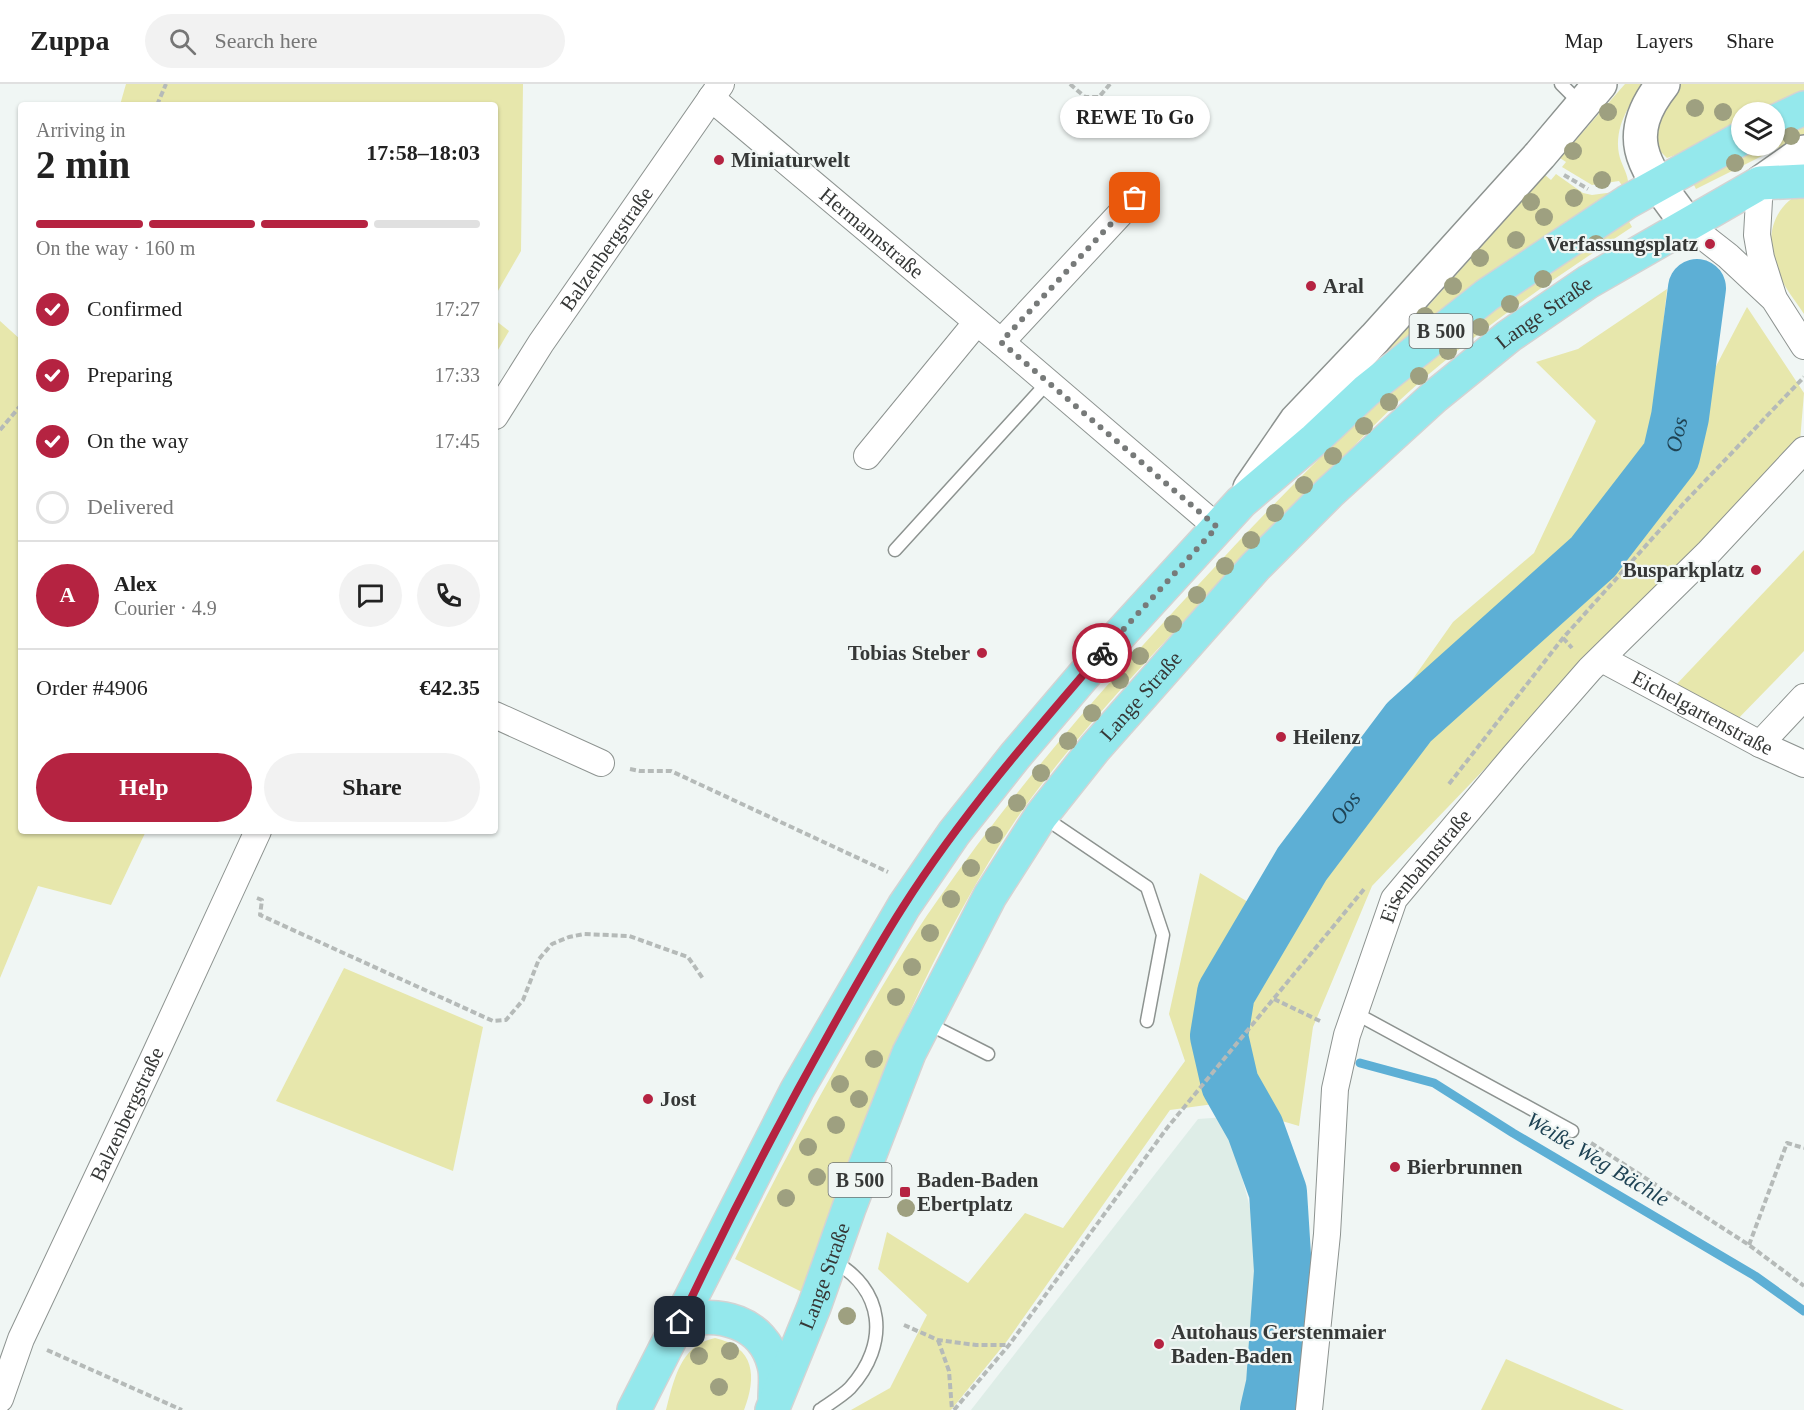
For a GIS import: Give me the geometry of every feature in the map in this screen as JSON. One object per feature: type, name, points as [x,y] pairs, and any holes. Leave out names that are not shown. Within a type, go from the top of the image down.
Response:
[{"type":"main road","points":[[1663,84],[1649,101],[1643,115],[1640,132],[1641,149],[1658,184],[1687,224]]},
{"type":"main road","points":[[1241,502],[1296,421],[1375,338],[1581,91]]},
{"type":"main road","points":[[1785,117],[1804,108]]},
{"type":"main road","name":"B 500","points":[[634,1410],[797,1090],[904,906],[954,833],[1015,756],[1101,655],[1241,502],[1315,439],[1366,391],[1487,294],[1619,206],[1731,144]]},
{"type":"main road","name":"Lange Straße","points":[[774,1407],[909,1053],[990,896],[1041,816],[1102,739],[1255,567],[1379,446],[1434,397],[1509,336],[1588,282],[1760,183],[1804,152]]},
{"type":"main road","name":"Lange Straße","points":[[1760,183],[1804,181]]},
{"type":"main road","points":[[680,1322],[693,1317],[708,1316],[730,1320],[755,1331],[766,1344],[775,1366],[774,1407]]},
{"type":"street","name":"Hermannstraße","points":[[716,91],[977,322],[1217,527]]},
{"type":"street","name":"Balzenbergstraße","points":[[498,411],[541,344],[716,91]]},
{"type":"street","points":[[1760,183],[1757,236],[1761,258],[1774,299]]},
{"type":"street","points":[[1001,342],[1135,198]]},
{"type":"street","points":[[1687,224],[1728,256],[1774,299],[1804,346]]},
{"type":"street","points":[[867,456],[977,322]]},
{"type":"street","name":"Eisenbahnstraße","points":[[1310,1410],[1327,1234],[1335,1089],[1351,1024],[1394,899],[1590,669],[1708,553],[1804,450]]},
{"type":"street","name":"Eichelgartenstraße","points":[[1602,659],[1760,744],[1804,764]]},
{"type":"street","points":[[1760,744],[1804,697]]},
{"type":"street","points":[[498,716],[602,763]]},
{"type":"street","name":"Balzenbergstraße","points":[[0,1399],[21,1339],[257,834]]},
{"type":"lane","points":[[895,550],[1048,382]]},
{"type":"lane","points":[[1041,816],[1147,887],[1163,935],[1147,1021]]},
{"type":"lane","points":[[925,1022],[988,1054]]},
{"type":"lane","points":[[1351,1024],[1572,1131]]},
{"type":"lane","points":[[820,1410],[849,1389],[862,1372],[875,1343],[878,1326],[875,1311],[863,1285],[853,1273],[831,1260]]},
{"type":"path","points":[[158,102],[166,84]]},
{"type":"path","points":[[1070,84],[1085,97],[1099,97],[1110,84]]},
{"type":"path","points":[[1568,178],[1591,190]]},
{"type":"path","points":[[1443,791],[1563,638],[1685,502],[1804,377]]},
{"type":"path","points":[[0,430],[18,409]]},
{"type":"path","points":[[602,763],[640,771],[671,771],[891,873]]},
{"type":"path","points":[[953,1410],[1009,1345],[1167,1128],[1370,881]]},
{"type":"path","points":[[232,886],[262,900],[260,915],[493,1021],[506,1020],[523,1000],[539,959],[552,944],[576,936],[629,936],[688,957],[704,980]]},
{"type":"path","points":[[1274,999],[1351,1024]]},
{"type":"path","points":[[1572,1131],[1749,1245],[1804,1286]]},
{"type":"path","points":[[1749,1245],[1787,1143],[1804,1148]]},
{"type":"path","points":[[904,1325],[938,1341],[976,1345],[1009,1345]]},
{"type":"path","points":[[21,1339],[182,1410]]},
{"type":"path","points":[[938,1341],[949,1371],[953,1410]]},
{"type":"shaded area","points":[[1226,1117],[1266,1268],[1263,1375],[1255,1410],[971,1410],[1198,1119]]},
{"type":"green space","points":[[126,84],[523,84],[521,251],[498,291],[498,102],[121,102]]},
{"type":"green space","points":[[1625,84],[1645,84],[1628,108],[1619,134],[1619,154],[1628,181],[1623,187],[1619,181],[1592,185],[1562,167],[1566,162],[1560,158]]},
{"type":"green space","points":[[1677,84],[1804,84],[1804,91],[1779,102],[1731,102],[1731,126],[1681,153],[1667,158],[1658,149],[1653,128]]},
{"type":"green space","points":[[1804,126],[1804,135],[1785,144],[1785,135]]},
{"type":"green space","points":[[1744,156],[1762,156],[1696,189],[1693,183]]},
{"type":"green space","points":[[1556,174],[1583,193],[1592,195],[1614,192],[1476,282],[1384,356],[1381,356],[1381,352],[1431,303],[1545,175],[1551,180]]},
{"type":"green space","points":[[1804,192],[1804,314],[1780,276],[1773,258],[1771,235],[1778,214],[1784,205]]},
{"type":"green space","points":[[1627,218],[1632,227],[1511,310],[1441,364],[1400,400],[1195,610],[1099,714],[1013,824],[978,880],[937,955],[874,1097],[802,1292],[735,1259],[812,1110],[911,940],[998,818],[1095,699],[1255,524],[1372,409],[1434,356],[1481,320]]},
{"type":"green space","points":[[1667,289],[1654,411],[1691,414],[1747,307],[1804,393],[1800,441],[1372,886],[1313,1027],[1299,1126],[1221,1103],[1170,1110],[1007,1341],[951,1410],[851,1410],[890,1388],[927,1315],[878,1269],[887,1232],[968,1283],[1025,1213],[1063,1228],[1185,1061],[1169,1014],[1200,873],[1253,905],[1453,622],[1534,553],[1596,421],[1536,362],[1578,349]]},
{"type":"green space","points":[[0,321],[18,337],[18,834],[145,834],[111,905],[38,886],[0,978]]},
{"type":"green space","points":[[498,322],[509,331],[498,350]]},
{"type":"green space","points":[[1804,550],[1804,651],[1730,727],[1674,687]]},
{"type":"green space","points":[[344,968],[483,1027],[453,1171],[276,1101]]},
{"type":"green space","points":[[715,1338],[738,1348],[749,1365],[751,1386],[744,1410],[666,1410],[680,1365],[686,1356],[703,1342]]},
{"type":"green space","points":[[1506,1359],[1624,1410],[1481,1410]]},
{"type":"waterway","name":"Oos","points":[[1269,1410],[1275,1384],[1283,1271],[1278,1192],[1255,1128],[1230,1084],[1219,1036],[1226,993],[1302,864],[1409,722],[1593,557],[1671,456],[1680,417],[1697,288]]},
{"type":"waterway","name":"Weiße Weg Bächle","points":[[1360,1063],[1434,1083],[1513,1133],[1755,1276],[1804,1311]]},
{"type":"way so far","points":[[1102,653],[1217,527],[1001,342],[1135,198]]},
{"type":"place","name":"Miniaturwelt","points":[[719,160]]},
{"type":"place","name":"REWE To Go","points":[[1135,198]]},
{"type":"place","name":"Verfassungsplatz","points":[[1710,244]]},
{"type":"place","name":"Aral","points":[[1311,286]]},
{"type":"place","name":"Busparkplatz","points":[[1756,570]]},
{"type":"place","name":"Tobias Steber","points":[[982,653]]},
{"type":"place","name":"Heilenz","points":[[1281,737]]},
{"type":"place","name":"Jost","points":[[648,1099]]},
{"type":"place","name":"Bierbrunnen","points":[[1395,1167]]},
{"type":"place","name":"Baden-Baden Ebertplatz","points":[[905,1192]]},
{"type":"place","name":"Autohaus Gerstenmaier Baden-Baden","points":[[1159,1344]]},
{"type":"route","points":[[680,1322],[711,1256],[797,1090],[872,957],[904,906],[954,833],[1102,653]]}]
